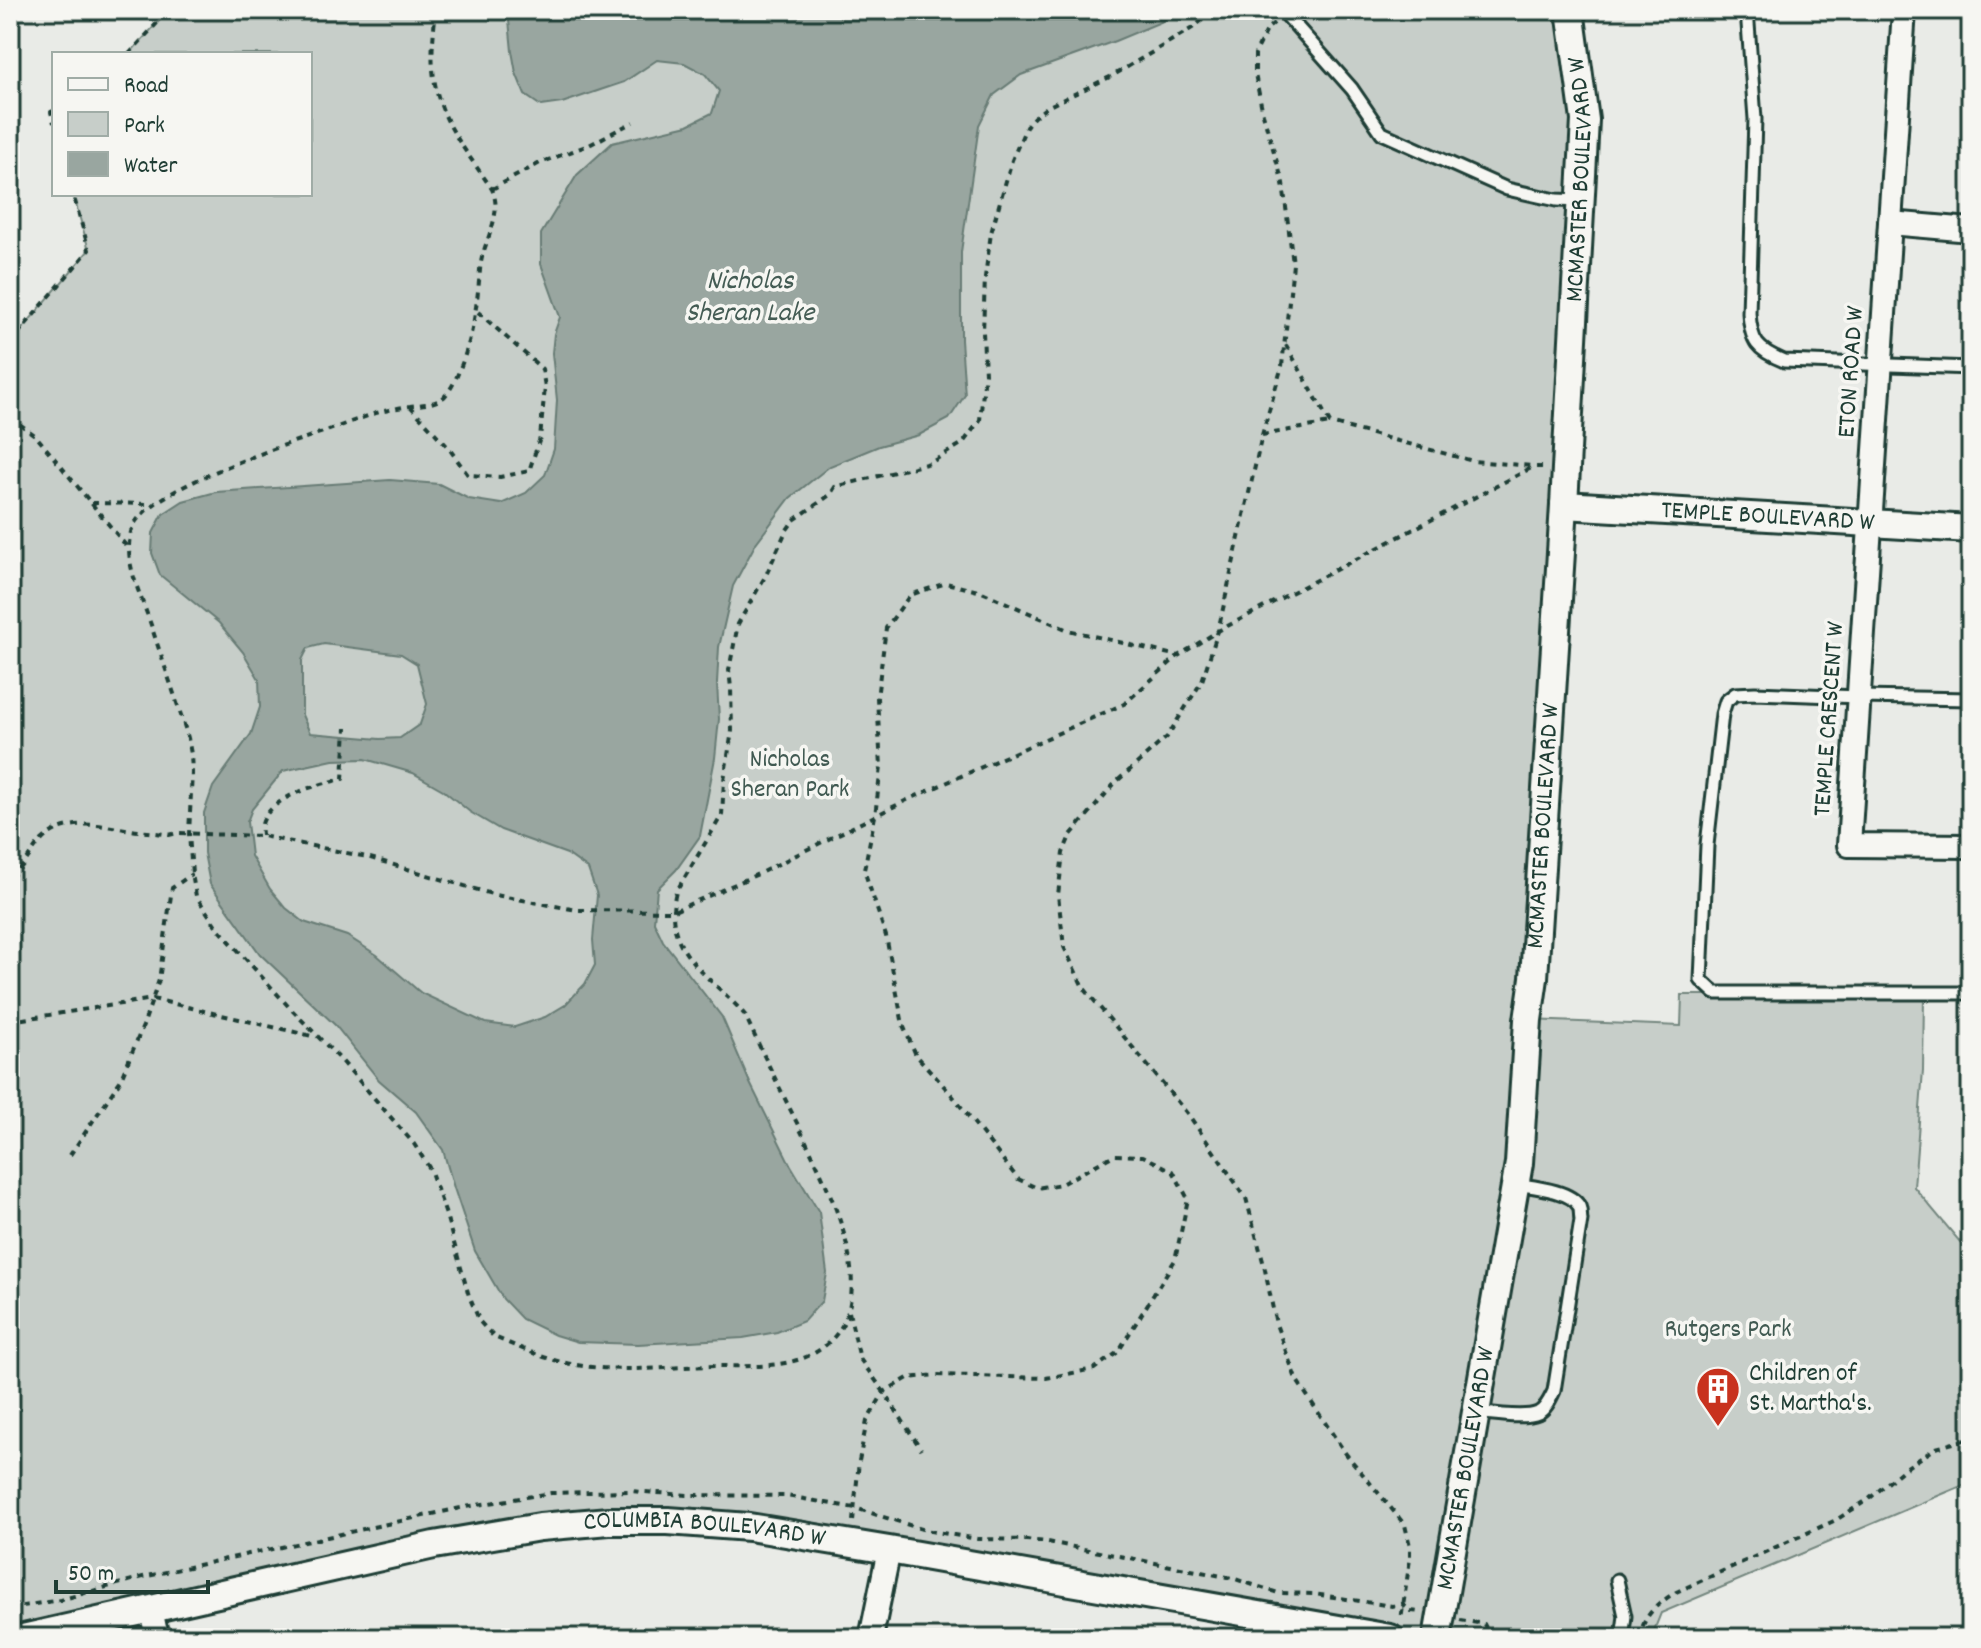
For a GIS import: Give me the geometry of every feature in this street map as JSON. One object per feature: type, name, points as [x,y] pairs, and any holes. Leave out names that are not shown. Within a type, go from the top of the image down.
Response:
[{"type":"street","name":"MCMASTER BOULEVARD W","points":[[1439,1627],[1519,1163],[1528,1020],[1534,978],[1585,120],[1570,10]]},
{"type":"street","name":"ETON ROAD W","points":[[1870,524],[1904,10]]},
{"type":"street","points":[[1890,223],[1971,230]]},
{"type":"street","name":"TEMPLE BOULEVARD W","points":[[1564,505],[1971,529]]},
{"type":"street","name":"TEMPLE CRESCENT W","points":[[1870,524],[1849,845],[1971,846]]},
{"type":"street","name":"COLUMBIA BOULEVARD W","points":[[23,1638],[434,1545],[540,1527],[609,1521],[668,1521],[749,1527],[1390,1638]]},
{"type":"street","points":[[871,1638],[889,1550]]},
{"type":"street","points":[[151,1609],[157,1638]]},
{"type":"street","points":[[1283,1620],[1326,1638]]},
{"type":"lane","points":[[1747,10],[1755,119],[1749,313],[1751,333],[1757,345],[1767,354],[1784,361],[1971,368]]},
{"type":"lane","points":[[1284,12],[1352,89],[1382,133],[1507,189],[1556,200],[1581,201]]},
{"type":"lane","points":[[1971,699],[1755,693],[1735,694],[1726,701],[1707,845],[1701,980],[1715,993],[1971,993]]},
{"type":"lane","points":[[1477,1412],[1537,1413],[1546,1406],[1554,1391],[1581,1220],[1578,1205],[1569,1197],[1515,1184]]},
{"type":"lane","points":[[1617,1580],[1625,1616],[1622,1638]]},
{"type":"path","points":[[131,52],[169,10]]},
{"type":"path","points":[[437,10],[432,56],[440,103],[447,124],[492,189],[496,200],[493,226],[480,265],[473,334],[455,381],[445,396],[431,404],[378,413],[251,456],[173,492],[138,516],[131,530],[129,549],[137,589],[149,617],[190,746],[189,834],[196,896],[212,920],[404,1132],[430,1169],[469,1296],[480,1322],[494,1337],[559,1362],[590,1367],[644,1369],[796,1361],[815,1353],[830,1341],[848,1310],[851,1294],[851,1260],[829,1190],[745,1015],[697,968],[675,935],[673,924],[676,892],[722,815],[732,731],[729,670],[738,624],[794,520],[830,495],[835,487],[930,463],[963,443],[980,420],[985,374],[985,277],[991,233],[1012,160],[1027,125],[1047,107],[1112,76],[1194,27],[1214,10]]},
{"type":"path","points":[[1284,12],[1268,28],[1255,54],[1255,74],[1263,114],[1283,183],[1293,264],[1282,366],[1262,435],[1218,631],[1202,681],[1167,737],[1115,783],[1070,836],[1063,853],[1058,895],[1064,947],[1083,987],[1190,1117],[1246,1198],[1276,1324],[1296,1379],[1346,1454],[1405,1525],[1410,1559],[1402,1604],[1439,1627],[1484,1624],[1486,1628],[1531,1638]]},
{"type":"path","points":[[492,189],[540,163],[589,145],[633,122]]},
{"type":"path","points":[[10,343],[89,250],[74,196]]},
{"type":"path","points":[[410,406],[448,447],[468,475],[500,477],[529,471],[540,438],[545,387],[542,369],[477,311]]},
{"type":"path","points":[[1285,343],[1330,423]]},
{"type":"path","points":[[10,417],[36,436],[129,549]]},
{"type":"path","points":[[1262,435],[1330,423],[1473,461],[1543,467]]},
{"type":"path","points":[[10,877],[20,870],[41,841],[53,831],[67,826],[99,826],[169,835],[262,836],[367,857],[495,895],[577,910],[674,911],[758,874],[905,801],[1124,704],[1178,656],[1218,631],[1533,467]]},
{"type":"path","points":[[91,503],[153,504]]},
{"type":"path","points":[[851,1544],[859,1461],[867,1421],[884,1392],[908,1378],[936,1375],[1046,1378],[1094,1369],[1118,1352],[1175,1260],[1188,1199],[1173,1171],[1143,1156],[1114,1155],[1061,1184],[1037,1188],[1018,1179],[916,1055],[903,1025],[886,936],[864,870],[881,767],[877,698],[886,628],[910,595],[946,583],[982,592],[1068,630],[1178,656]]},
{"type":"path","points":[[262,836],[262,823],[276,804],[299,791],[343,779],[346,728]]},
{"type":"path","points":[[70,1155],[120,1081],[159,980],[172,888],[192,874]]},
{"type":"path","points":[[10,1021],[153,999],[319,1038]]},
{"type":"path","points":[[848,1310],[860,1359],[921,1449]]},
{"type":"path","points":[[1639,1638],[1644,1620],[1656,1605],[1674,1593],[1836,1520],[1936,1448],[1971,1438]]},
{"type":"green space","name":"Nicholas Sheran Park","points":[[169,10],[1566,10],[1585,120],[1529,1020],[1681,1026],[1682,995],[1924,995],[1923,1070],[1914,1187],[1971,1255],[1971,1482],[1661,1613],[1651,1638],[1390,1638],[749,1527],[540,1527],[23,1638],[10,1638],[10,343],[89,250],[74,196],[312,196],[312,52],[131,52]]},
{"type":"water","name":"Nicholas Sheran Lake","points":[[512,10],[1176,10],[1161,22],[1021,75],[994,95],[979,125],[961,252],[961,340],[965,395],[949,419],[919,435],[879,446],[830,466],[790,498],[756,543],[733,586],[719,647],[719,719],[700,836],[676,870],[657,889],[654,922],[663,941],[722,1017],[790,1164],[819,1212],[827,1273],[822,1301],[804,1321],[777,1332],[743,1338],[638,1344],[578,1342],[522,1319],[503,1299],[475,1251],[443,1150],[416,1112],[379,1080],[335,1025],[260,954],[210,884],[204,853],[204,813],[213,787],[251,734],[260,707],[259,679],[243,652],[219,623],[160,575],[152,553],[153,533],[163,514],[183,501],[216,492],[390,480],[439,484],[469,499],[501,504],[526,493],[545,475],[554,449],[557,400],[552,353],[560,317],[541,264],[541,234],[577,175],[612,143],[688,125],[712,113],[719,91],[705,74],[684,63],[657,60],[624,82],[562,103],[541,106],[525,95],[516,73],[509,20]],"holes":[[[324,644],[401,654],[417,664],[427,704],[420,724],[400,738],[310,733],[302,715],[302,660],[308,648]],[[365,759],[413,773],[501,830],[567,854],[588,869],[597,895],[593,940],[595,965],[585,984],[565,1005],[545,1017],[515,1027],[485,1023],[421,993],[377,955],[347,936],[304,922],[286,908],[270,889],[251,856],[247,822],[252,809],[283,771],[333,760]]]},
{"type":"place","name":"Children of St. Martha's.","points":[[1718,1428]]},
{"type":"park label","name":"Rutgers Park","points":[[1728,1330]]}]
